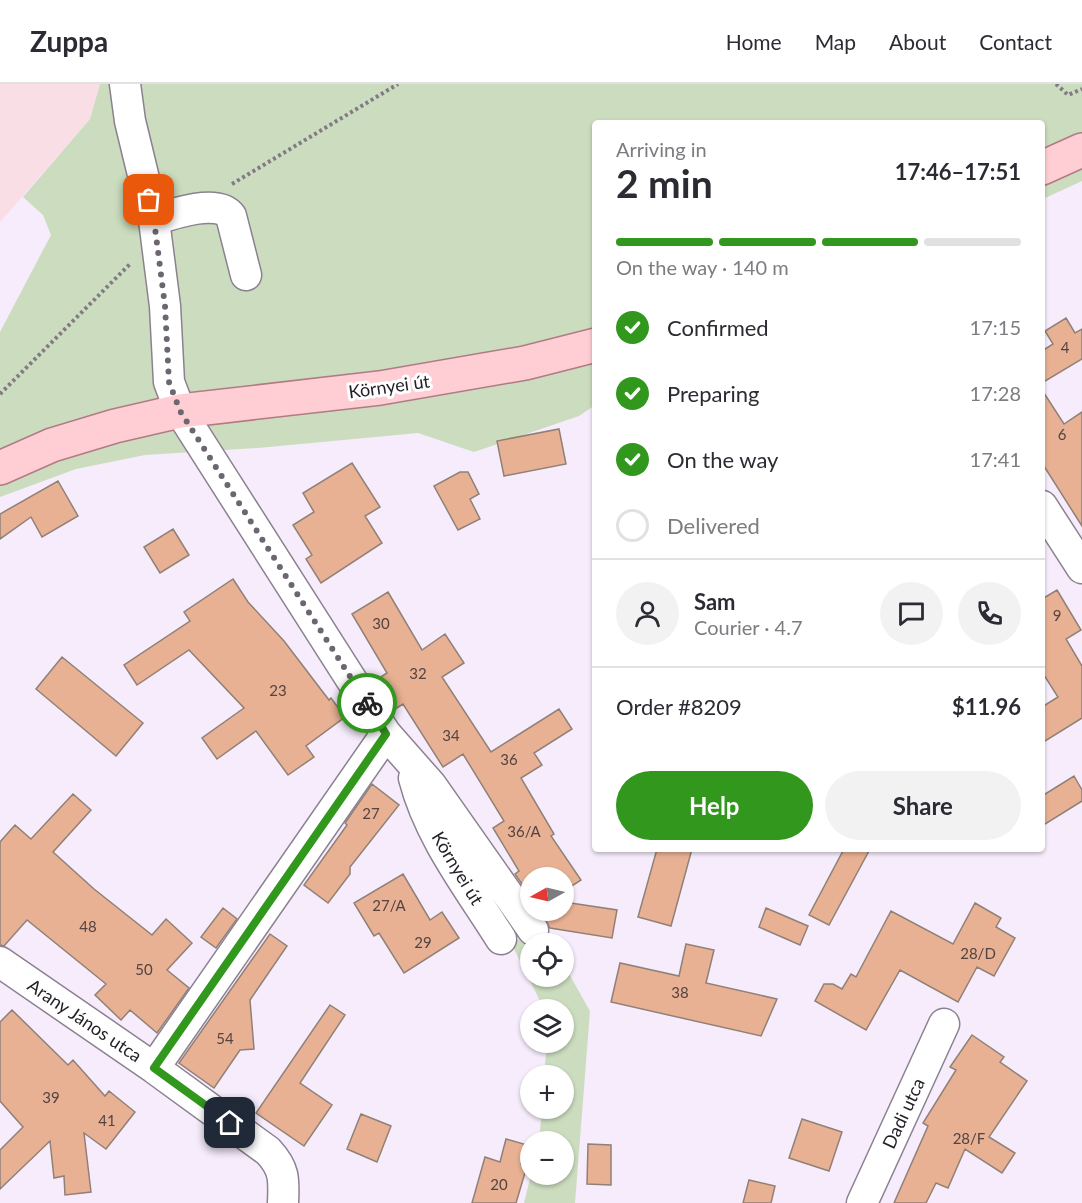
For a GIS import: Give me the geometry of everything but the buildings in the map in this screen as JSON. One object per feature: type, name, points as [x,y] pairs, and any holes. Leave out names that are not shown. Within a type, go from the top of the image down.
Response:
[{"type":"main road","points":[[1045,167],[1082,150]]},
{"type":"main road","name":"Környei út","points":[[0,468],[52,445],[115,426],[180,411],[380,388],[525,363],[592,346]]},
{"type":"street","points":[[125,84],[130,121],[155,229],[165,306],[169,382],[180,411]]},
{"type":"street","points":[[155,229],[190,209],[228,211],[246,275]]},
{"type":"street","name":"Környei út","points":[[180,411],[386,734],[431,785],[533,930]]},
{"type":"street","points":[[1045,511],[1082,568]]},
{"type":"street","points":[[154,1068],[386,734]]},
{"type":"street","name":"Környei út","points":[[410,761],[419,798],[436,834],[501,939]]},
{"type":"street","name":"Arany János utca","points":[[0,962],[154,1068],[268,1151],[278,1161],[282,1172],[283,1203]]},
{"type":"street","name":"Dadi utca","points":[[861,1203],[944,1024]]},
{"type":"path","points":[[230,185],[398,84]]},
{"type":"path","points":[[1056,84],[1068,95],[1082,89]]},
{"type":"path","points":[[0,394],[155,229]]},
{"type":"shaded area","points":[[0,84],[100,84],[90,119],[0,222]]},
{"type":"green space","points":[[100,84],[1082,84],[1082,181],[1045,198],[1045,120],[592,120],[592,407],[579,416],[474,452],[418,433],[258,448],[145,455],[76,469],[0,497],[0,332],[51,235],[43,215],[23,197],[90,119]]},
{"type":"green space","points":[[520,938],[520,961],[511,943]]},
{"type":"green space","points":[[574,983],[590,1011],[575,1203],[524,1203],[528,1185],[574,1185],[574,1131],[540,1131],[541,1119],[574,1119],[574,1065],[545,1065],[546,1053],[574,1053],[574,999],[539,999],[533,987],[574,987]]},
{"type":"way so far","points":[[149,200],[154,220],[165,306],[169,382],[180,411],[367,703]]},
{"type":"route","points":[[230,1123],[154,1068],[386,734],[367,703]]}]
